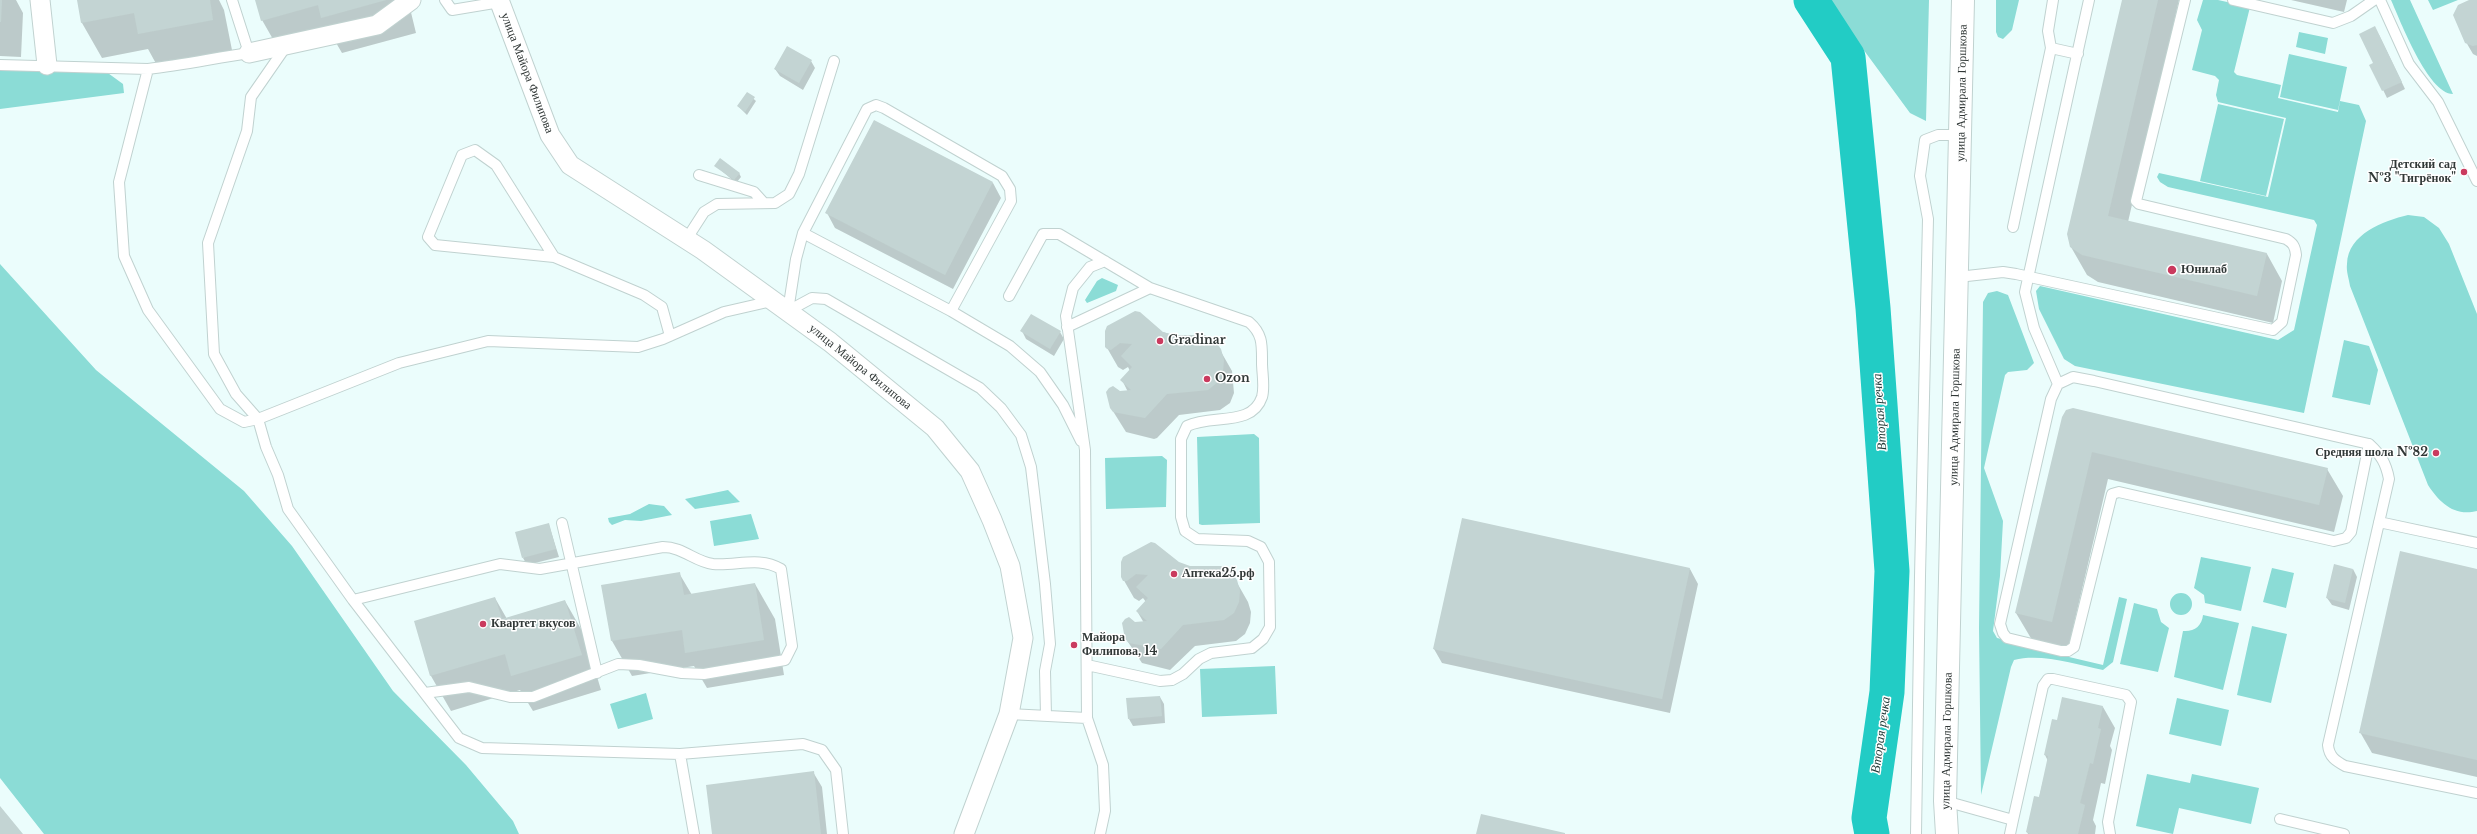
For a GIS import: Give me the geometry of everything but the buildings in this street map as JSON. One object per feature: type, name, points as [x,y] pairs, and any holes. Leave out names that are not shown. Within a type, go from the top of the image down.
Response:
[{"type":"main road","name":"улица Адмирала Горшкова","points":[[1947,834],[1945,801],[1958,277],[1963,0]]},
{"type":"street","points":[[40,0],[46,65]]},
{"type":"street","points":[[249,53],[377,26],[411,0]]},
{"type":"street","name":"улица Майора Филипова","points":[[499,1],[550,135],[570,165],[686,240],[781,306],[935,428],[970,471],[992,520],[1010,566],[1023,638],[1009,714],[964,834]]},
{"type":"lane","points":[[0,65],[46,65],[148,69],[184,65],[205,59],[249,53],[232,0]]},
{"type":"lane","points":[[445,0],[452,10],[499,1]]},
{"type":"lane","points":[[2013,227],[2051,48],[2048,31],[2053,0]]},
{"type":"lane","points":[[2058,384],[2032,321],[2025,292],[2089,0]]},
{"type":"lane","points":[[1958,277],[2003,272],[2028,276],[2273,330],[2282,322],[2296,255],[2295,246],[2291,242],[2286,239],[2139,204],[2136,201],[2185,0]]},
{"type":"lane","points":[[2233,0],[2333,23],[2351,16],[2374,0]]},
{"type":"lane","points":[[2380,0],[2409,64],[2438,102],[2477,180]]},
{"type":"lane","points":[[287,45],[251,97],[247,131],[208,243],[214,354],[236,394],[258,419],[266,446],[278,474],[288,509],[353,600],[458,738],[482,748],[680,754],[803,744],[822,750],[836,770],[843,834]]},
{"type":"lane","points":[[2051,48],[2078,54]]},
{"type":"lane","points":[[686,240],[704,212],[717,204],[775,203],[789,194],[799,174],[834,61]]},
{"type":"lane","points":[[148,69],[119,182],[124,256],[148,310],[220,409],[244,422],[258,419],[399,364],[488,341],[638,346],[670,336],[724,312],[744,306],[781,306],[812,298],[826,299],[980,388],[1001,408],[1020,435],[1031,467],[1045,584],[1050,644],[1045,671],[1046,716]]},
{"type":"lane","points":[[781,306],[803,233],[867,109],[876,105],[884,108],[1002,176],[1010,189],[1011,201],[952,312]]},
{"type":"lane","points":[[1916,834],[1928,219],[1920,176],[1925,140],[1938,135],[1961,135]]},
{"type":"lane","points":[[554,257],[496,165],[475,150],[462,156],[428,237],[434,245],[554,257],[644,296],[662,307],[670,336]]},
{"type":"lane","points":[[699,174],[754,192],[764,203]]},
{"type":"lane","points":[[803,233],[952,312],[1010,346],[1040,372],[1063,405],[1085,450]]},
{"type":"lane","points":[[1009,296],[1043,234],[1059,234],[1150,288],[1249,322],[1257,329],[1262,338],[1262,395],[1256,409],[1246,416],[1200,420],[1187,426],[1181,439],[1182,517],[1185,531],[1198,539],[1248,542],[1262,547],[1269,562],[1270,627],[1263,639],[1252,648],[1211,653],[1199,659],[1183,674],[1172,680],[1160,681],[1087,665]]},
{"type":"lane","points":[[1100,834],[1104,812],[1103,765],[1087,718],[1085,450],[1066,316],[1073,288],[1090,267],[1105,261]]},
{"type":"lane","points":[[1067,326],[1150,288]]},
{"type":"lane","points":[[2368,444],[2351,532],[2346,538],[2334,541],[2119,492],[2112,494],[2074,647],[2068,651],[2007,638],[2003,633],[2000,624],[2051,398],[2058,384],[2073,377],[2094,381],[2368,444],[2381,455],[2386,466],[2389,479],[2328,745],[2329,751],[2333,759],[2345,766],[2477,793]]},
{"type":"lane","points":[[2379,522],[2477,543]]},
{"type":"lane","points":[[562,523],[597,673]]},
{"type":"lane","points":[[353,600],[500,564],[540,569],[572,562],[674,547],[713,564],[764,562],[770,563],[781,569],[792,646],[785,660],[704,674],[682,673],[639,665],[618,664],[533,696],[510,697],[469,688],[425,693]]},
{"type":"lane","points":[[2010,834],[2042,686],[2048,679],[2126,695],[2131,702],[2108,822],[2110,834]]},
{"type":"lane","points":[[1009,714],[1087,718]]},
{"type":"lane","points":[[680,754],[694,834]]},
{"type":"lane","points":[[1945,801],[2013,820]]},
{"type":"lane","points":[[2280,819],[2344,834]]},
{"type":"shaded area","points":[[1827,0],[1929,0],[1926,121],[1910,113]]},
{"type":"shaded area","points":[[1996,0],[2019,0],[2012,30],[2003,39],[1998,37],[1996,32]]},
{"type":"shaded area","points":[[2203,0],[2218,0],[2250,7],[2234,72],[2237,75],[2281,85],[2278,98],[2338,112],[2340,101],[2359,105],[2366,121],[2304,413],[2075,366],[2064,359],[2039,309],[2036,291],[2040,286],[2278,340],[2294,330],[2317,225],[2314,220],[2168,187],[2160,182],[2157,177],[2159,173],[2268,197],[2286,118],[2218,102],[2216,95],[2219,80],[2215,76],[2192,70],[2202,30],[2197,20]]},
{"type":"shaded area","points":[[2391,0],[2410,0],[2453,94],[2444,91],[2434,82],[2425,70],[2408,39]]},
{"type":"shaded area","points":[[2428,0],[2458,0],[2433,10]]},
{"type":"shaded area","points":[[2299,32],[2328,38],[2325,54],[2296,47]]},
{"type":"shaded area","points":[[2289,54],[2347,67],[2338,110],[2280,97]]},
{"type":"shaded area","points":[[0,68],[101,68],[123,84],[124,93],[0,109]]},
{"type":"shaded area","points":[[2218,104],[2284,119],[2266,196],[2200,181]]},
{"type":"shaded area","points":[[2408,215],[2424,217],[2439,228],[2449,244],[2477,314],[2477,511],[2461,512],[2448,507],[2437,497],[2428,485],[2350,286],[2347,264],[2353,245],[2368,230],[2388,221]]},
{"type":"shaded area","points":[[0,264],[96,370],[244,491],[292,546],[393,691],[466,765],[513,821],[519,834],[44,834],[0,778]]},
{"type":"shaded area","points":[[1102,278],[1118,285],[1116,291],[1087,303],[1085,300],[1097,281]]},
{"type":"shaded area","points":[[1997,291],[2008,295],[2034,363],[2027,370],[2008,372],[2005,375],[1984,468],[2003,521],[2000,576],[1993,631],[1997,638],[2065,653],[2069,657],[2103,665],[2119,597],[2127,599],[2113,662],[2103,670],[2047,659],[2025,658],[2014,660],[2011,667],[1981,795],[1979,628],[1983,302],[1988,293]]},
{"type":"shaded area","points":[[2344,340],[2369,346],[2378,370],[2370,405],[2332,397]]},
{"type":"shaded area","points":[[1254,434],[1259,438],[1260,523],[1199,524],[1197,437]]},
{"type":"shaded area","points":[[1162,456],[1167,460],[1166,507],[1106,509],[1105,458]]},
{"type":"shaded area","points":[[728,490],[740,502],[695,509],[685,499]]},
{"type":"shaded area","points":[[649,504],[664,506],[672,515],[641,521],[625,520],[612,525],[609,522],[608,518],[630,514]]},
{"type":"shaded area","points":[[751,514],[759,539],[714,546],[710,521]]},
{"type":"shaded area","points":[[2201,557],[2251,567],[2241,611],[2205,603],[2204,595],[2194,588]]},
{"type":"shaded area","points":[[2272,568],[2294,573],[2286,608],[2263,602]]},
{"type":"shaded area","points":[[2181,593],[2189,596],[2192,604],[2189,612],[2181,615],[2173,612],[2170,604],[2173,596]]},
{"type":"shaded area","points":[[2134,603],[2157,609],[2161,622],[2169,628],[2158,672],[2120,664]]},
{"type":"shaded area","points":[[2203,615],[2239,623],[2223,690],[2174,677],[2183,631],[2197,628]]},
{"type":"shaded area","points":[[2252,626],[2287,634],[2271,703],[2237,695]]},
{"type":"shaded area","points":[[1275,666],[1277,714],[1202,717],[1200,669]]},
{"type":"shaded area","points":[[646,693],[653,719],[618,729],[610,704]]},
{"type":"shaded area","points":[[2177,698],[2229,710],[2221,746],[2169,734]]},
{"type":"shaded area","points":[[2147,774],[2190,783],[2192,774],[2259,788],[2251,824],[2179,808],[2173,834],[2136,826]]},
{"type":"waterway","name":"Вторая речка","points":[[1811,0],[1848,57],[1873,308],[1892,571],[1887,692],[1869,818],[1872,834]]},
{"type":"place","name":"Детский сад №3 \"Тигрёнок\"","points":[[2464,172]]},
{"type":"place","name":"Юнилаб","points":[[2172,270]]},
{"type":"place","name":"Gradinar","points":[[1160,341]]},
{"type":"place","name":"Ozon","points":[[1207,379]]},
{"type":"place","name":"Средняя шола №82","points":[[2436,453]]},
{"type":"place","name":"Аптека25.рф","points":[[1174,574]]},
{"type":"place","name":"Квартет вкусов","points":[[483,624]]},
{"type":"place","name":"Майора Филипова, 14","points":[[1074,645]]}]
